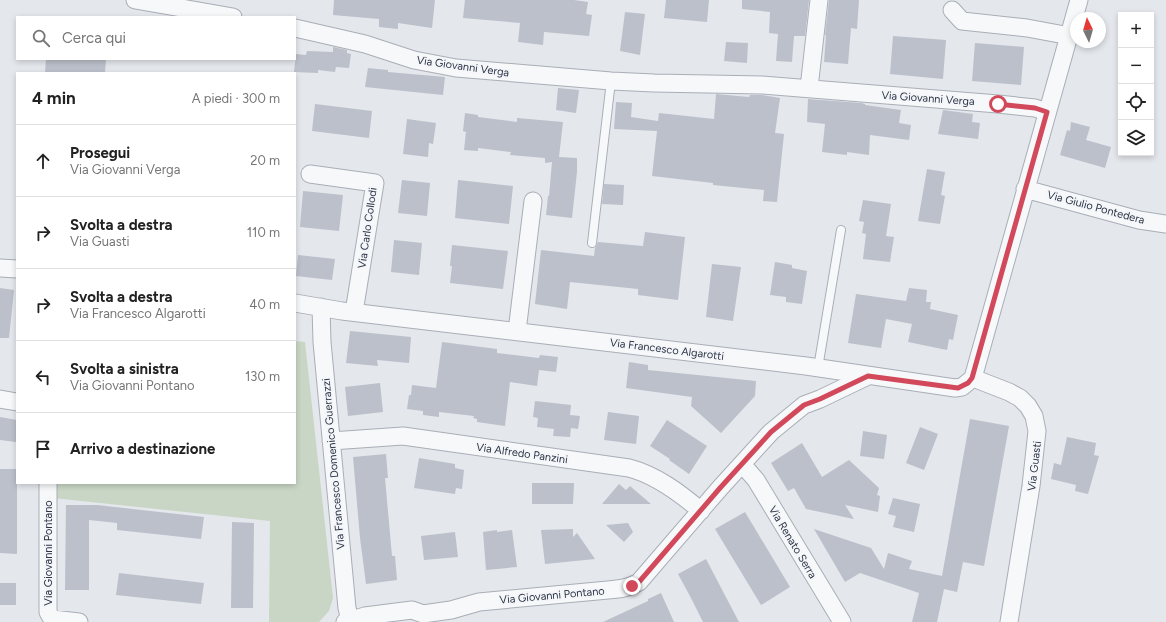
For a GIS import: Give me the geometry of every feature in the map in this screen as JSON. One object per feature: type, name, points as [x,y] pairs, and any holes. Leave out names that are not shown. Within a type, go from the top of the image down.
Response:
[{"type":"street","points":[[135,0],[227,16]]},
{"type":"street","points":[[809,88],[819,0]]},
{"type":"street","points":[[1076,12],[1079,0]]},
{"type":"street","points":[[952,10],[962,21],[1027,28],[1070,36],[972,378]]},
{"type":"street","name":"Via Giovanni Verga","points":[[296,28],[365,44],[414,60],[456,68],[611,81],[762,84],[998,104],[1035,108],[1047,112]]},
{"type":"street","name":"Via Carlo Collodi","points":[[310,174],[375,183],[354,312]]},
{"type":"street","name":"Via Giulio Pontedera","points":[[1025,189],[1139,220],[1166,224]]},
{"type":"street","points":[[517,331],[533,201]]},
{"type":"street","points":[[0,268],[16,269]]},
{"type":"street","name":"Via Francesco Algarotti","points":[[296,303],[354,312],[818,368],[958,388],[968,383],[972,378]]},
{"type":"street","name":"Via Francesco Domenico Guerrazzi","points":[[321,307],[322,342],[348,621]]},
{"type":"street","name":"Via Giovanni Pontano","points":[[348,621],[365,616],[412,610],[425,618],[479,602],[616,589],[632,586],[639,582],[771,432],[804,405],[868,376]]},
{"type":"street","name":"Via Guasti","points":[[972,378],[1010,392],[1020,398],[1031,411],[1038,431],[1031,486],[1009,622]]},
{"type":"street","points":[[0,399],[16,402]]},
{"type":"street","name":"Via Alfredo Panzini","points":[[331,441],[403,436],[629,468],[652,476],[686,498],[701,511]]},
{"type":"street","name":"Via Renato Serra","points":[[742,464],[756,480],[842,622]]},
{"type":"street","name":"Via Giovanni Pontano","points":[[48,484],[48,612],[52,619],[79,622]]},
{"type":"lane","points":[[592,243],[611,81]]},
{"type":"lane","points":[[818,368],[841,230]]},
{"type":"green space","points":[[296,341],[305,342],[333,598],[329,611],[319,622],[269,622],[270,521],[53,498],[53,484],[296,484]]},
{"type":"building","points":[[334,0],[435,0],[432,28],[398,23],[398,29],[379,27],[379,19],[333,15]]},
{"type":"building","points":[[465,0],[574,0],[588,2],[586,14],[592,15],[589,36],[544,32],[543,45],[518,42],[520,23],[463,18]]},
{"type":"building","points":[[666,0],[709,0],[707,22],[664,18]]},
{"type":"building","points":[[742,0],[809,0],[805,36],[794,36],[792,62],[776,61],[778,34],[769,33],[770,12],[742,9]]},
{"type":"building","points":[[829,0],[859,0],[857,29],[851,28],[848,64],[824,62]]},
{"type":"building","points":[[625,12],[645,14],[640,55],[620,51]]},
{"type":"building","points":[[893,36],[946,40],[943,79],[890,74]]},
{"type":"building","points":[[726,42],[748,43],[747,63],[724,61]]},
{"type":"building","points":[[975,43],[1024,47],[1021,85],[972,81]]},
{"type":"building","points":[[333,47],[347,50],[347,53],[351,54],[349,68],[336,67],[335,72],[318,70],[318,73],[294,72],[296,54],[306,55],[307,51],[333,52]]},
{"type":"building","points":[[46,60],[106,60],[105,72],[45,72]]},
{"type":"building","points":[[368,68],[388,70],[388,72],[445,77],[443,95],[365,87]]},
{"type":"building","points":[[558,88],[579,90],[576,113],[556,110]]},
{"type":"building","points":[[716,94],[749,97],[750,95],[762,95],[780,98],[775,133],[784,134],[777,202],[763,201],[764,190],[713,185],[713,183],[652,176],[657,131],[614,129],[616,102],[632,103],[631,117],[658,121],[659,113],[714,119]]},
{"type":"building","points":[[808,99],[861,103],[865,105],[901,110],[899,123],[911,125],[909,140],[870,135],[869,155],[847,152],[847,155],[822,152],[825,124],[807,122]]},
{"type":"building","points":[[315,104],[372,111],[369,138],[312,131]]},
{"type":"building","points":[[943,110],[973,114],[972,122],[980,123],[978,139],[938,134]]},
{"type":"building","points":[[465,113],[478,115],[478,117],[517,122],[517,118],[563,122],[559,157],[577,158],[572,218],[546,215],[552,162],[545,163],[545,158],[510,155],[511,152],[478,148],[478,151],[464,150],[466,132],[463,131]]},
{"type":"building","points":[[407,119],[436,123],[433,144],[429,143],[428,157],[403,154]]},
{"type":"building","points":[[1071,122],[1090,127],[1086,140],[1111,147],[1105,168],[1060,155],[1067,130],[1070,131]]},
{"type":"building","points":[[927,169],[945,172],[941,195],[945,196],[940,224],[918,221]]},
{"type":"building","points":[[402,180],[430,183],[427,216],[398,213]]},
{"type":"building","points":[[458,180],[513,186],[509,224],[455,218]]},
{"type":"building","points":[[604,184],[624,185],[623,205],[602,204]]},
{"type":"building","points":[[303,191],[343,195],[339,231],[300,227]]},
{"type":"building","points":[[863,200],[891,204],[886,236],[894,237],[890,262],[863,259],[866,234],[862,233],[864,222],[859,221]]},
{"type":"building","points":[[645,232],[685,237],[678,300],[638,295],[638,289],[570,282],[567,309],[535,304],[541,250],[594,256],[595,248],[598,242],[643,246]]},
{"type":"building","points":[[394,240],[422,243],[419,275],[391,272]]},
{"type":"building","points":[[452,245],[508,251],[503,289],[450,283]]},
{"type":"building","points":[[298,255],[335,259],[332,280],[296,276]]},
{"type":"building","points":[[775,262],[792,265],[792,268],[807,271],[802,304],[786,302],[786,297],[770,295]]},
{"type":"building","points":[[712,264],[741,267],[733,321],[706,317]]},
{"type":"building","points":[[0,288],[14,290],[9,338],[0,338]]},
{"type":"building","points":[[909,288],[927,290],[926,302],[931,302],[930,309],[958,315],[953,340],[949,339],[947,350],[908,342],[912,324],[886,319],[881,348],[848,343],[856,294],[906,301]]},
{"type":"building","points":[[350,331],[411,337],[409,363],[377,360],[378,366],[346,363]]},
{"type":"building","points":[[442,342],[497,349],[497,353],[539,358],[540,355],[558,357],[556,372],[539,370],[537,386],[510,382],[505,426],[477,422],[477,419],[473,418],[474,416],[439,412],[439,417],[423,415],[423,411],[407,409],[412,385],[436,388]]},
{"type":"building","points":[[629,362],[648,365],[648,370],[756,381],[755,396],[721,433],[691,406],[692,397],[626,388]]},
{"type":"building","points":[[380,383],[383,412],[348,416],[345,387]]},
{"type":"building","points":[[535,401],[571,405],[570,415],[580,416],[578,429],[571,428],[570,437],[553,436],[554,429],[537,427],[538,418],[533,417]]},
{"type":"building","points":[[608,412],[639,416],[636,444],[604,440]]},
{"type":"building","points":[[0,417],[16,420],[16,442],[0,440]]},
{"type":"building","points":[[970,419],[1009,426],[984,566],[963,562],[957,592],[944,589],[937,622],[912,622],[919,593],[860,573],[845,582],[814,529],[871,548],[884,569],[888,553],[912,561],[909,569],[942,576]]},
{"type":"building","points":[[667,420],[707,446],[689,474],[650,446]]},
{"type":"building","points":[[920,427],[938,434],[924,470],[906,463]]},
{"type":"building","points":[[863,431],[887,435],[884,459],[860,456]]},
{"type":"building","points":[[1067,437],[1096,443],[1094,455],[1099,456],[1088,494],[1075,491],[1076,485],[1051,479],[1054,463],[1061,465]]},
{"type":"building","points":[[802,443],[822,477],[849,460],[879,488],[877,495],[880,496],[878,512],[845,505],[854,519],[806,509],[794,488],[788,491],[771,463]]},
{"type":"building","points":[[386,454],[388,478],[385,478],[392,556],[395,556],[397,580],[366,584],[360,538],[353,457]]},
{"type":"building","points":[[419,458],[455,464],[455,468],[464,470],[462,489],[456,488],[455,494],[414,488]]},
{"type":"building","points":[[0,469],[16,469],[17,554],[0,553]]},
{"type":"building","points":[[532,483],[574,483],[573,504],[532,504]]},
{"type":"building","points":[[619,484],[626,490],[630,486],[651,504],[602,504]]},
{"type":"building","points":[[893,498],[920,504],[914,532],[893,527],[896,516],[888,514]]},
{"type":"building","points":[[66,505],[97,505],[204,517],[201,539],[117,530],[117,523],[89,520],[89,590],[65,590]]},
{"type":"building","points":[[745,512],[790,587],[761,605],[715,529]]},
{"type":"building","points":[[232,522],[254,523],[253,608],[231,608]]},
{"type":"building","points":[[628,523],[633,532],[624,542],[606,525]]},
{"type":"building","points":[[573,529],[573,537],[577,533],[595,559],[545,564],[541,530]]},
{"type":"building","points":[[497,530],[497,532],[512,530],[517,567],[486,570],[483,532]]},
{"type":"building","points":[[455,532],[458,557],[424,560],[421,536]]},
{"type":"building","points":[[706,559],[739,622],[703,622],[678,574]]},
{"type":"building","points":[[119,573],[204,583],[201,604],[116,595]]},
{"type":"building","points":[[0,583],[16,583],[16,605],[0,605]]},
{"type":"building","points":[[661,593],[674,622],[603,622],[648,601],[648,599]]},
{"type":"route","points":[[632,586],[639,582],[720,488],[771,432],[804,405],[868,376],[958,388],[968,383],[972,378],[1047,112],[1035,108],[998,104]]}]
